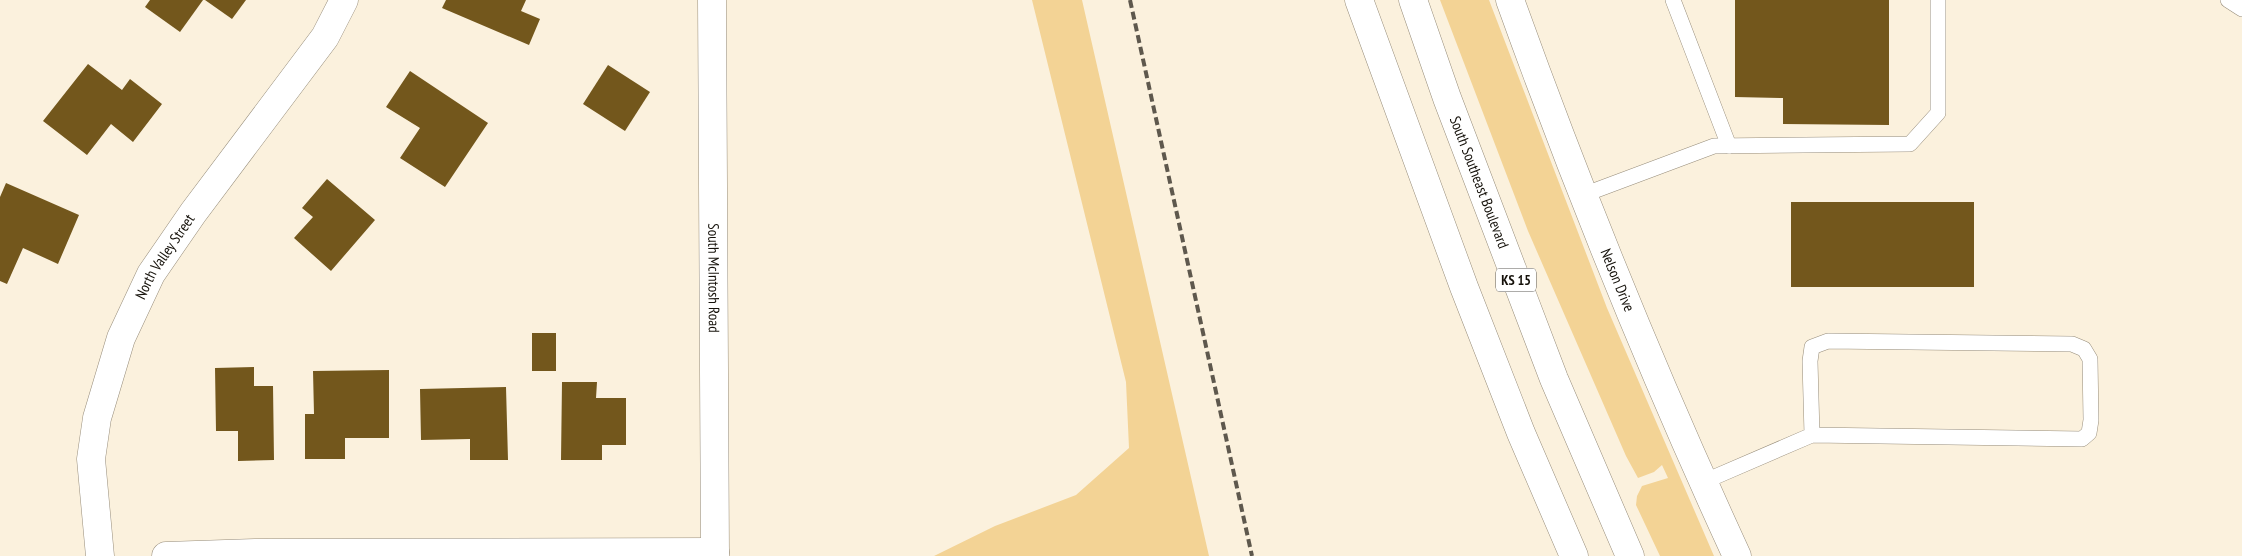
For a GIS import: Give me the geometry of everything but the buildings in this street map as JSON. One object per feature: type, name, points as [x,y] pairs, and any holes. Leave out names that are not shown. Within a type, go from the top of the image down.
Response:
[{"type":"street","name":"North Valley Street","points":[[100,556],[91,459],[97,418],[121,338],[152,274],[193,214],[324,37],[344,0]]},
{"type":"street","name":"South McIntosh Road","points":[[712,0],[715,554]]},
{"type":"street","points":[[1359,0],[1468,296],[1574,556]]},
{"type":"street","name":"South Southeast Boulevard","points":[[1413,0],[1447,98],[1554,379],[1630,556]]},
{"type":"street","name":"Nelson Drive","points":[[1510,0],[1583,195],[1656,374],[1736,556]]},
{"type":"street","points":[[166,556],[254,553],[715,554]]},
{"type":"lane","points":[[1673,0],[1729,146]]},
{"type":"lane","points":[[1583,195],[1714,146],[1910,144],[1938,114],[1938,0]]},
{"type":"lane","points":[[2228,0],[2242,9]]},
{"type":"lane","points":[[1703,482],[1812,435],[2082,439],[2089,433],[2091,420],[2090,358],[2084,349],[2072,344],[1828,341],[1812,347],[1810,361],[1812,435]]},
{"type":"shaded area","points":[[1032,0],[1082,0],[1209,556],[934,556],[995,526],[1076,495],[1129,448],[1126,382]]},
{"type":"shaded area","points":[[1440,0],[1489,0],[1607,308],[1714,556],[1660,556],[1636,505],[1637,496],[1642,486],[1668,478],[1662,465],[1654,472],[1638,478],[1626,456],[1528,231]]},
{"type":"railway","points":[[1130,0],[1252,556]]}]
